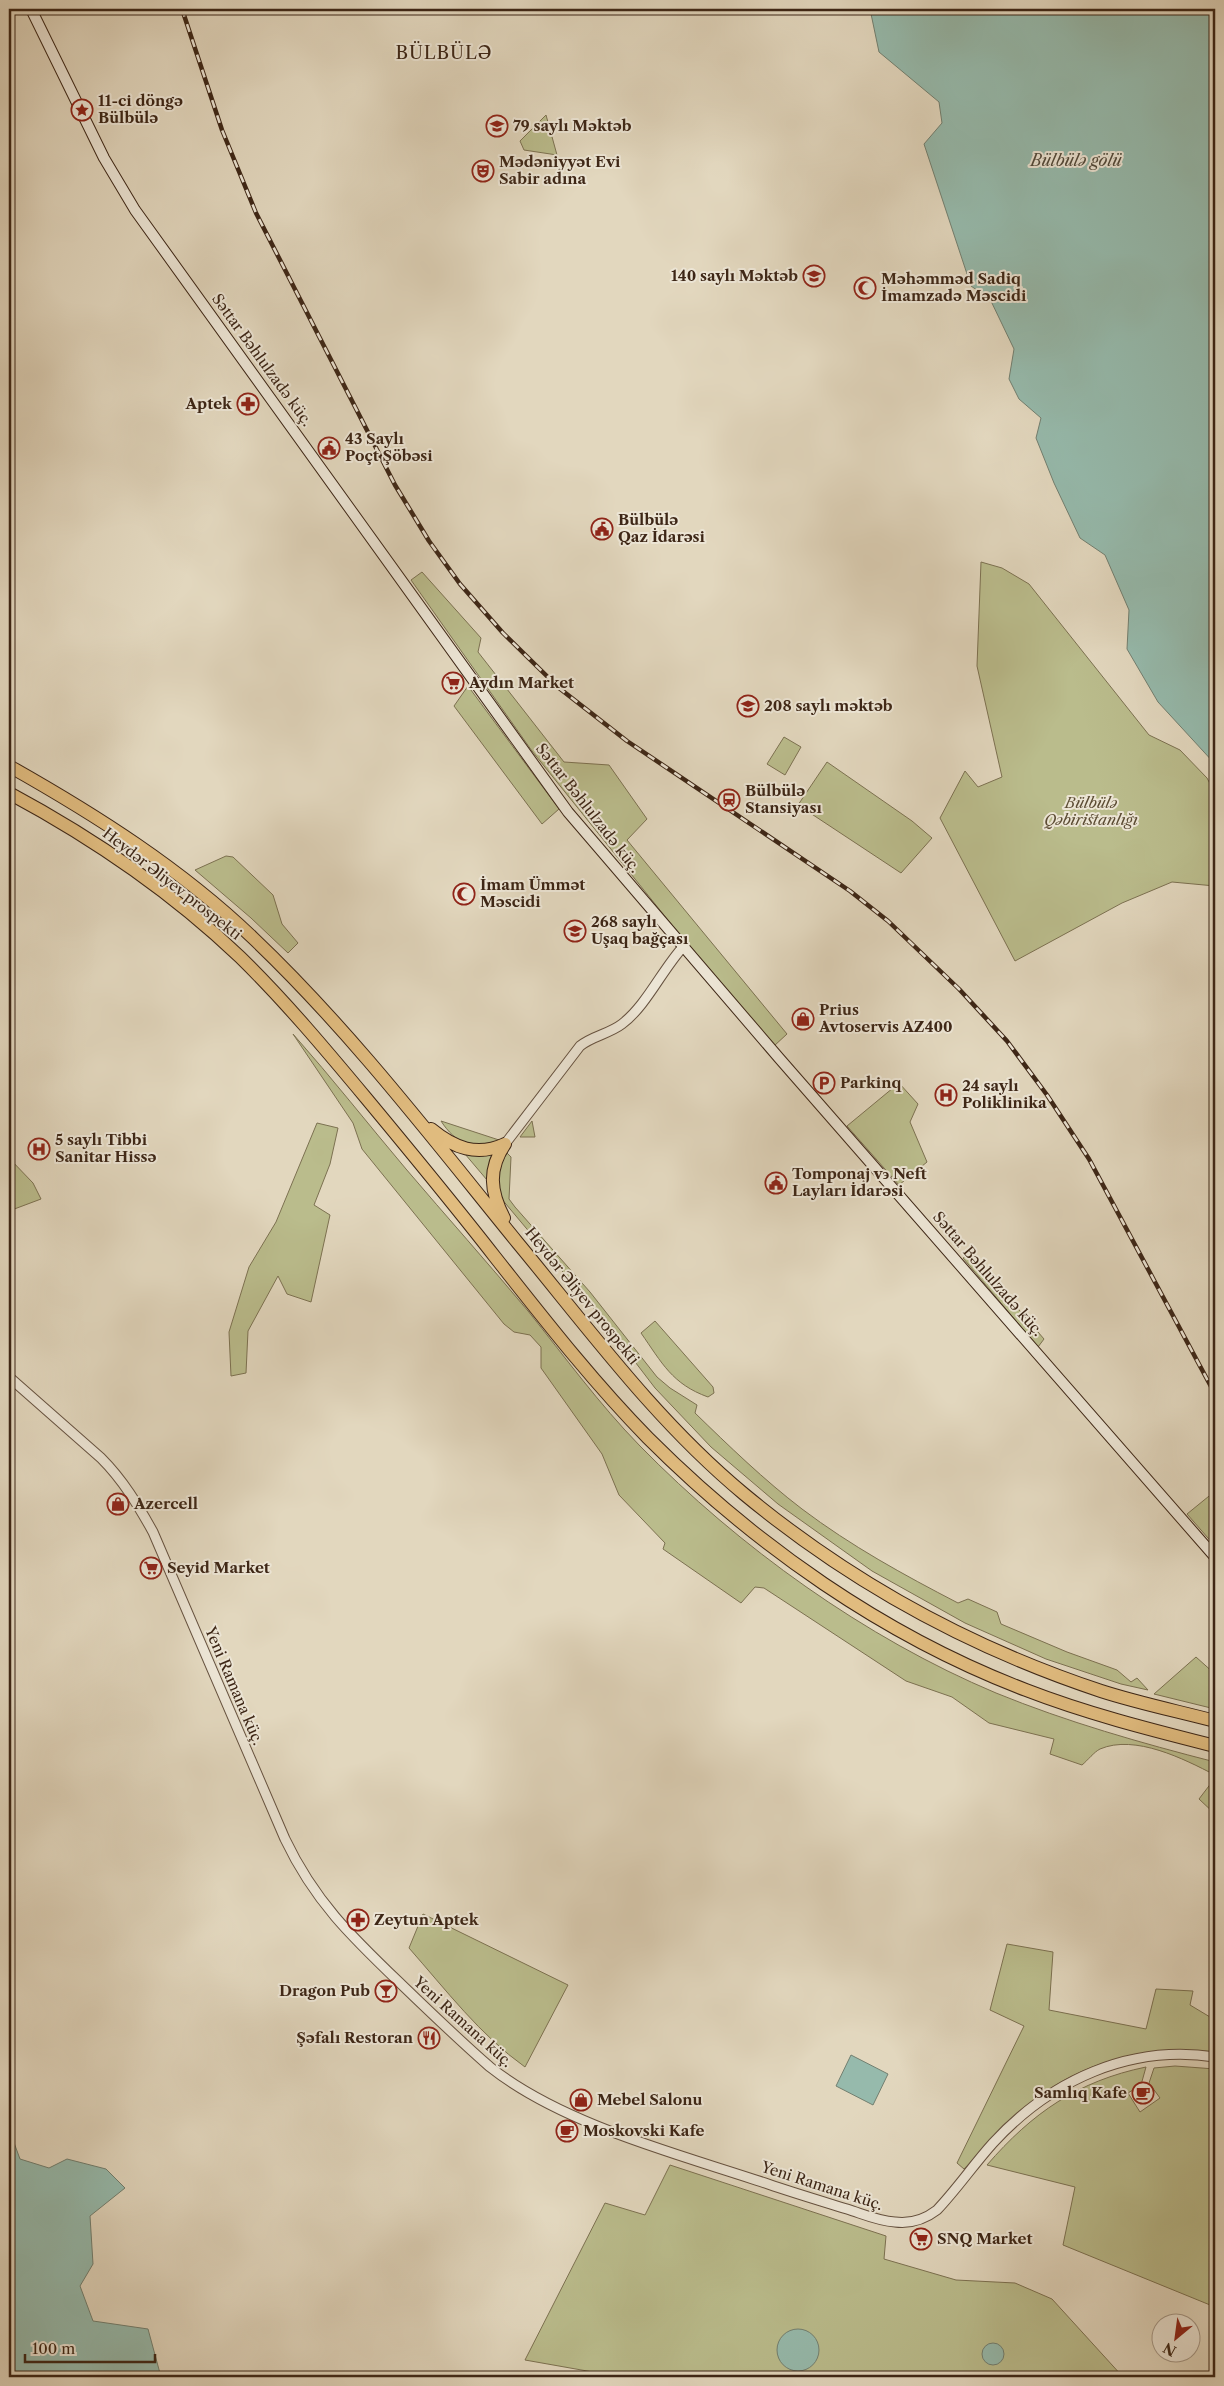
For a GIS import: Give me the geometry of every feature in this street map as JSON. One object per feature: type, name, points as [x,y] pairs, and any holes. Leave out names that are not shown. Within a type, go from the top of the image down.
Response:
[{"type":"highway","name":"Heydər Əliyev prospekti","points":[[9,766],[98,819],[146,851],[251,936],[298,984],[401,1102],[541,1271],[610,1358],[668,1422],[744,1494],[822,1552],[907,1606],[1002,1654],[1103,1691],[1215,1721]]},
{"type":"highway","name":"Heydər Əliyev prospekti","points":[[9,793],[87,839],[185,910],[237,955],[276,993],[445,1193],[590,1374],[684,1473],[735,1517],[809,1573],[845,1597],[895,1628],[944,1654],[1027,1690],[1096,1714],[1215,1746]]},
{"type":"highway","points":[[401,1102],[432,1130],[460,1148],[481,1151],[505,1144]]},
{"type":"highway","points":[[505,1144],[493,1168],[493,1191],[507,1223],[541,1271]]},
{"type":"main road","name":"Səttar Bəhlulzadə küç.","points":[[31,9],[104,158],[135,210],[568,812],[683,947],[1215,1557]]},
{"type":"street","points":[[505,1144],[580,1046],[587,1040],[616,1028],[630,1017],[683,947]]},
{"type":"street","name":"Yeni Ramana küç.","points":[[9,1377],[101,1458],[116,1473],[139,1507],[153,1532],[286,1839],[305,1878],[325,1906],[354,1940],[490,2067],[506,2080],[537,2099],[622,2134],[786,2190],[885,2221],[911,2222],[925,2218],[937,2210],[1006,2130],[1034,2105],[1066,2084],[1098,2069],[1142,2056],[1186,2054],[1215,2057]]},
{"type":"green space","points":[[546,115],[557,155],[524,150],[520,141]]},
{"type":"green space","name":"Bülbülə Qəbiristanlığı","points":[[981,562],[1002,568],[1029,584],[1149,735],[1180,750],[1207,778],[1215,793],[1215,886],[1172,882],[1122,903],[1015,961],[940,818],[965,771],[978,787],[1002,777],[977,666]]},
{"type":"green space","points":[[422,572],[481,638],[478,652],[564,762],[609,765],[647,819],[627,840],[787,1034],[774,1046],[676,930],[532,751],[411,580]]},
{"type":"green space","points":[[468,686],[559,809],[542,824],[454,706]]},
{"type":"green space","points":[[784,737],[801,747],[785,775],[767,764]]},
{"type":"green space","points":[[827,762],[912,821],[932,838],[901,873],[798,805]]},
{"type":"green space","points":[[226,856],[233,857],[273,895],[282,924],[298,943],[288,953],[195,870]]},
{"type":"green space","points":[[293,1034],[528,1311],[596,1397],[625,1430],[678,1483],[762,1554],[806,1587],[852,1617],[947,1671],[996,1693],[1077,1723],[1215,1762],[1215,1775],[1189,1762],[1144,1746],[1128,1744],[1100,1749],[1082,1765],[1050,1754],[1054,1739],[989,1723],[952,1697],[906,1681],[764,1588],[755,1587],[741,1603],[663,1549],[665,1543],[619,1495],[602,1454],[541,1368],[541,1347],[530,1335],[514,1332],[504,1324],[362,1149],[353,1123]]},
{"type":"green space","points":[[899,1083],[918,1104],[910,1122],[927,1162],[899,1185],[847,1126]]},
{"type":"green space","points":[[441,1121],[499,1140],[482,1146],[467,1144],[453,1135]]},
{"type":"green space","points":[[532,1121],[535,1137],[520,1137]]},
{"type":"green space","points":[[317,1123],[338,1128],[330,1164],[314,1205],[330,1215],[311,1302],[287,1294],[278,1276],[248,1331],[246,1373],[231,1376],[229,1332],[249,1267],[276,1222]]},
{"type":"green space","points":[[497,1151],[487,1180],[465,1154],[483,1156]]},
{"type":"green space","points":[[507,1153],[511,1157],[509,1199],[515,1207],[590,1292],[657,1377],[670,1388],[697,1405],[695,1413],[774,1486],[802,1509],[839,1535],[918,1582],[958,1603],[968,1599],[997,1612],[1001,1624],[1067,1652],[1117,1670],[1131,1682],[1137,1678],[1148,1690],[1121,1684],[1046,1659],[965,1623],[872,1571],[778,1504],[711,1447],[655,1388],[600,1316],[500,1197],[497,1180]]},
{"type":"green space","points":[[9,1158],[33,1183],[41,1199],[9,1211]]},
{"type":"green space","points":[[972,1255],[1044,1339],[1038,1347],[963,1258]]},
{"type":"green space","points":[[655,1321],[713,1387],[714,1393],[708,1397],[685,1386],[662,1363],[641,1333]]},
{"type":"green space","points":[[1214,1492],[1215,1494],[1215,1546],[1187,1514]]},
{"type":"green space","points":[[1196,1657],[1215,1674],[1215,1709],[1154,1694]]},
{"type":"green space","points":[[1215,1778],[1215,1814],[1199,1799]]},
{"type":"green space","points":[[423,1914],[568,1985],[525,2067],[478,2026],[409,1948]]},
{"type":"green space","points":[[1007,1944],[1053,1952],[1049,2010],[1146,2029],[1156,1989],[1193,1991],[1190,2005],[1215,2020],[1215,2052],[1186,2050],[1130,2056],[1078,2073],[1054,2086],[1030,2103],[1008,2122],[964,2169],[957,2163],[1024,2026],[990,2010]]},
{"type":"green space","points":[[1175,2066],[1215,2069],[1215,2307],[1063,2245],[1075,2187],[987,2165],[1021,2130],[1058,2102],[1078,2090],[1099,2081],[1146,2067],[1141,2085],[1128,2093],[1140,2112],[1160,2098],[1149,2083],[1154,2068]]},
{"type":"green space","points":[[670,2165],[886,2236],[884,2259],[956,2280],[1015,2283],[1052,2299],[1123,2377],[621,2377],[525,2360],[605,2203],[645,2215]]},
{"type":"water","name":"Bülbülə gölü","points":[[870,9],[1215,9],[1215,764],[1158,702],[1127,649],[1129,610],[1105,555],[1080,538],[1054,483],[1036,438],[1041,418],[1019,399],[1009,379],[1014,349],[990,299],[971,286],[924,144],[942,123],[939,102],[879,52]]},
{"type":"water","points":[[851,2055],[888,2074],[873,2105],[836,2086]]},
{"type":"water","points":[[9,2138],[13,2140],[20,2159],[49,2168],[67,2159],[106,2169],[125,2188],[90,2216],[93,2264],[80,2286],[93,2321],[148,2329],[161,2377],[9,2377]]},
{"type":"water","points":[[794,2329],[802,2329],[813,2335],[819,2350],[813,2365],[802,2371],[794,2371],[783,2365],[777,2354],[777,2346],[783,2335]]},
{"type":"water","points":[[989,2343],[997,2343],[1004,2350],[1004,2358],[997,2365],[989,2365],[982,2358],[982,2350]]},
{"type":"railway","points":[[182,9],[222,130],[256,213],[395,485],[429,541],[460,584],[503,633],[559,688],[627,741],[850,891],[888,921],[959,989],[1007,1041],[1047,1095],[1089,1159],[1215,1394]]},
{"type":"place","name":"11-ci döngə Bülbülə","points":[[82,110]]},
{"type":"place","name":"79 saylı Məktəb","points":[[497,126]]},
{"type":"place","name":"Mədəniyyət Evi Sabir adına","points":[[483,171]]},
{"type":"place","name":"140 saylı Məktəb","points":[[814,276]]},
{"type":"place","name":"Məhəmməd Sadiq İmamzadə Məscidi","points":[[865,288]]},
{"type":"place","name":"Aptek","points":[[248,404]]},
{"type":"place","name":"43 Saylı Poçt Şöbəsi","points":[[329,448]]},
{"type":"place","name":"Bülbülə Qaz İdarəsi","points":[[602,529]]},
{"type":"place","name":"Aydın Market","points":[[453,683]]},
{"type":"place","name":"208 saylı məktəb","points":[[748,706]]},
{"type":"place","name":"Bülbülə Stansiyası","points":[[729,800]]},
{"type":"place","name":"İmam Ümmət Məscidi","points":[[464,894]]},
{"type":"place","name":"268 saylı Uşaq bağçası","points":[[575,931]]},
{"type":"place","name":"Prius Avtoservis AZ400","points":[[803,1019]]},
{"type":"place","name":"Parkinq","points":[[824,1083]]},
{"type":"place","name":"24 saylı Poliklinika","points":[[946,1095]]},
{"type":"place","name":"5 saylı Tibbi Sanitar Hissə","points":[[39,1149]]},
{"type":"place","name":"Tomponaj vэ Neft Layları İdarəsi","points":[[776,1183]]},
{"type":"place","name":"Azercell","points":[[118,1504]]},
{"type":"place","name":"Seyid Market","points":[[151,1568]]},
{"type":"place","name":"Zeytun Aptek","points":[[358,1920]]},
{"type":"place","name":"Dragon Pub","points":[[386,1991]]},
{"type":"place","name":"Şəfalı Restoran","points":[[429,2038]]},
{"type":"place","name":"Samlıq Kafe","points":[[1143,2093]]},
{"type":"place","name":"Mebel Salonu","points":[[581,2100]]},
{"type":"place","name":"Moskovski Kafe","points":[[567,2131]]},
{"type":"place","name":"SNQ Market","points":[[921,2239]]},
{"type":"district","name":"BÜLBÜLƏ","points":[[444,53]]}]
